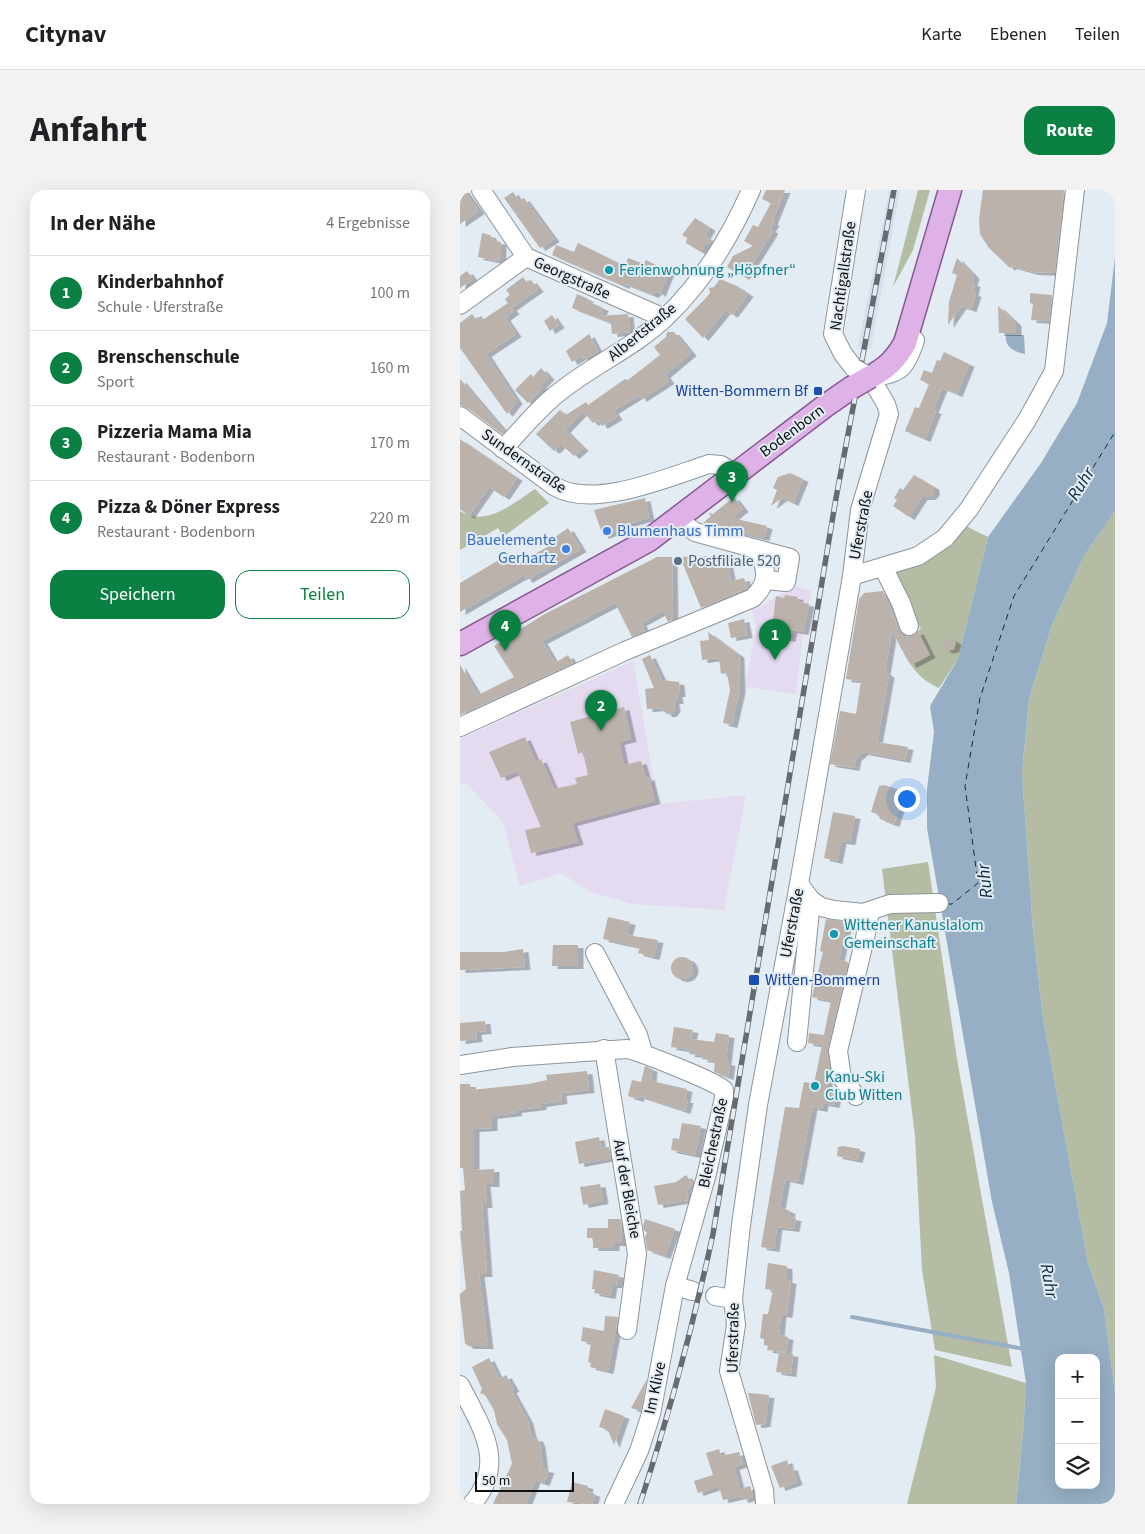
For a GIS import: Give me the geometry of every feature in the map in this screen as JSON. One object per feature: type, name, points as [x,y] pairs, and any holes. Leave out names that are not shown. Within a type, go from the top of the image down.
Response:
[{"type":"main road","name":"Bodenborn","points":[[460,644],[650,540],[735,474],[866,378],[898,357],[905,343],[950,190]]},
{"type":"street","name":"Georgstraße","points":[[481,190],[526,257],[664,318]]},
{"type":"street","name":"Albertstraße","points":[[503,449],[561,391],[621,352],[664,318],[697,283],[717,256],[735,226],[751,190]]},
{"type":"street","name":"Nachtigallstraße","points":[[856,190],[833,334],[843,354],[866,378]]},
{"type":"street","points":[[928,263],[928,228],[938,190]]},
{"type":"street","points":[[866,378],[892,375],[904,364],[911,353],[962,190]]},
{"type":"street","points":[[852,576],[918,556],[945,538],[969,509],[1022,428],[1054,370],[1075,190]]},
{"type":"street","points":[[460,305],[526,257]]},
{"type":"street","name":"Uferstraße","points":[[765,1504],[764,1490],[729,1371],[736,1326],[733,1299],[741,1225],[758,1105],[799,884],[852,576],[860,510],[889,414],[866,378]]},
{"type":"street","name":"Sundernstraße","points":[[460,416],[554,486],[571,494],[623,490],[652,483],[708,464],[721,466],[735,474]]},
{"type":"street","points":[[680,516],[687,526],[695,532],[790,558],[786,582],[764,584]]},
{"type":"street","points":[[460,727],[625,651],[753,598],[764,584],[760,550]]},
{"type":"street","points":[[883,567],[901,603],[909,626]]},
{"type":"street","points":[[799,884],[811,900],[821,907],[834,910],[863,913],[890,904],[939,903]]},
{"type":"street","points":[[797,1042],[811,900]]},
{"type":"street","points":[[856,1096],[842,1078],[838,1051],[866,938],[870,911]]},
{"type":"street","points":[[595,953],[638,1035],[642,1052]]},
{"type":"street","name":"Bleichestraße","points":[[460,1065],[512,1057],[604,1049],[627,1049],[642,1052],[688,1073],[716,1083],[724,1090],[724,1098],[706,1177],[675,1286]]},
{"type":"street","name":"Auf der Bleiche","points":[[604,1049],[637,1254],[627,1330]]},
{"type":"street","points":[[675,1286],[693,1291]]},
{"type":"street","name":"Im Klive","points":[[614,1504],[639,1451],[651,1414],[675,1286]]},
{"type":"street","points":[[715,1296],[733,1299]]},
{"type":"street","points":[[460,1385],[484,1433],[490,1452],[490,1468],[485,1484],[472,1504]]},
{"type":"shaded area","points":[[889,190],[900,190],[871,348],[868,349],[858,347]]},
{"type":"shaded area","points":[[798,587],[812,591],[803,632],[796,694],[745,687],[756,628],[752,610],[766,604],[776,596]]},
{"type":"shaded area","points":[[633,661],[658,804],[746,795],[724,910],[633,904],[592,893],[561,873],[520,886],[503,822],[467,784],[460,784],[460,739]]},
{"type":"green space","points":[[918,190],[930,190],[913,250],[893,287]]},
{"type":"green space","points":[[535,489],[549,503],[503,537],[498,528],[460,550],[460,511],[470,516],[489,515],[509,507]]},
{"type":"green space","points":[[1115,511],[1115,1392],[1104,1309],[1088,1263],[1043,1018],[1033,931],[1022,773],[1029,699],[1052,625],[1084,556]]},
{"type":"green space","points":[[966,526],[988,537],[958,659],[939,688],[925,680],[915,670],[898,642],[921,629],[890,574],[933,557],[949,545]]},
{"type":"green space","points":[[928,862],[957,1059],[1012,1367],[935,1350],[922,1270],[915,1136],[882,869]]},
{"type":"green space","points":[[934,1355],[1026,1383],[1016,1504],[907,1504],[936,1387]]},
{"type":"water","name":"Ruhr","points":[[1115,257],[1115,511],[1084,556],[1052,625],[1029,699],[1022,773],[1033,931],[1043,1018],[1088,1263],[1104,1309],[1115,1392],[1115,1504],[1016,1504],[1026,1383],[1009,1273],[992,1202],[927,828],[927,789],[934,732],[930,706],[958,659],[988,537],[1041,463],[1077,403],[1107,323]]},
{"type":"water","points":[[1006,335],[1024,335],[1025,354],[1008,346]]},
{"type":"building","points":[[460,190],[464,190],[479,211],[460,224]]},
{"type":"building","points":[[766,190],[785,190],[772,222],[774,223],[770,229],[773,231],[744,277],[727,267],[733,256],[753,246],[744,241],[753,225],[758,227],[771,203],[762,199]]},
{"type":"building","points":[[983,190],[1064,190],[1055,273],[1033,272],[1011,266],[1010,268],[989,248],[980,234],[979,219]]},
{"type":"building","points":[[513,192],[519,201],[524,198],[554,239],[540,248],[504,198]]},
{"type":"building","points":[[695,218],[710,228],[705,236],[713,241],[705,245],[701,252],[686,243],[687,238],[682,235]]},
{"type":"building","points":[[482,233],[490,235],[494,241],[501,242],[501,257],[498,261],[478,257]]},
{"type":"building","points":[[578,243],[625,266],[628,258],[644,264],[646,260],[669,272],[660,294],[657,291],[653,295],[625,284],[624,286],[552,255],[556,245],[574,252]]},
{"type":"building","points":[[957,258],[974,276],[972,283],[975,284],[973,293],[976,294],[971,309],[961,306],[948,325],[949,302],[957,275],[952,273]]},
{"type":"building","points":[[467,271],[473,279],[460,288],[460,276]]},
{"type":"building","points":[[523,277],[527,283],[531,280],[538,289],[511,308],[514,311],[505,318],[516,334],[486,354],[517,401],[507,414],[460,348],[460,323],[472,314],[476,319],[481,316],[484,319],[508,303],[505,299],[510,295],[506,290]]},
{"type":"building","points":[[720,279],[737,286],[748,294],[732,315],[726,310],[703,338],[685,319],[710,293],[709,288],[714,287]]},
{"type":"building","points":[[1030,293],[1052,295],[1049,321],[1031,320],[1033,304],[1030,303]]},
{"type":"building","points":[[577,294],[603,308],[600,316],[628,314],[630,332],[612,334],[611,323],[572,308]]},
{"type":"building","points":[[998,306],[1016,323],[1016,333],[999,333]]},
{"type":"building","points":[[552,315],[559,325],[550,331],[544,321]]},
{"type":"building","points":[[667,332],[674,332],[691,353],[665,375],[669,381],[641,399],[639,395],[613,411],[617,417],[602,426],[598,420],[593,423],[583,411],[565,430],[583,448],[574,456],[561,444],[554,451],[536,434],[560,410],[566,415],[586,402],[588,405],[625,379],[628,380],[660,355],[654,347],[666,337]]},
{"type":"building","points":[[589,334],[598,351],[584,359],[582,356],[572,362],[566,351]]},
{"type":"building","points":[[944,352],[969,364],[957,394],[942,388],[933,410],[936,411],[925,439],[905,431],[915,407],[919,408],[929,384],[920,380],[924,370],[932,373],[937,360],[940,361]]},
{"type":"building","points":[[541,368],[549,377],[541,385],[543,387],[528,403],[515,390],[531,374],[533,377]]},
{"type":"building","points":[[460,379],[505,432],[502,434],[466,407],[460,405]]},
{"type":"building","points":[[460,439],[517,478],[504,497],[489,487],[469,516],[460,509]]},
{"type":"building","points":[[790,473],[803,479],[793,503],[782,498],[771,506],[777,490],[773,488],[778,477]]},
{"type":"building","points":[[914,475],[934,487],[934,493],[930,497],[922,497],[909,517],[893,506],[897,500],[894,498],[900,488],[903,490]]},
{"type":"building","points":[[734,497],[743,509],[732,518],[767,526],[764,538],[725,529],[718,524],[703,523],[711,516],[708,513],[713,514]]},
{"type":"building","points":[[645,498],[649,518],[624,525],[625,528],[603,536],[594,510]]},
{"type":"building","points":[[568,528],[581,549],[527,580],[524,575],[460,612],[460,583],[511,553],[517,564],[549,546],[548,544],[554,538]]},
{"type":"building","points":[[703,556],[727,561],[731,581],[744,578],[748,588],[701,608],[680,557]]},
{"type":"building","points":[[657,557],[672,557],[673,619],[668,622],[663,611],[641,623],[645,631],[632,637],[615,603],[542,641],[555,663],[568,655],[573,663],[460,715],[460,665],[478,695],[514,677],[494,646],[543,615]]},
{"type":"building","points":[[883,591],[904,639],[918,631],[930,655],[911,665],[892,631],[885,672],[889,675],[877,742],[908,747],[905,760],[863,752],[856,758],[854,768],[830,764],[840,711],[856,714],[861,681],[846,679],[859,599],[864,593]]},
{"type":"building","points":[[785,595],[798,597],[797,601],[809,604],[803,632],[792,630],[790,639],[771,635],[776,596],[784,598]]},
{"type":"building","points":[[744,619],[747,635],[731,638],[728,623]]},
{"type":"building","points":[[708,632],[739,655],[740,690],[732,725],[723,723],[730,690],[727,673],[721,674],[719,658],[702,660],[700,641],[709,640]]},
{"type":"building","points":[[950,638],[956,642],[954,649],[948,651],[942,647],[944,640]]},
{"type":"building","points":[[650,655],[662,680],[679,682],[680,694],[677,694],[678,701],[674,701],[675,709],[671,714],[667,714],[661,708],[647,709],[645,689],[654,688],[642,659]]},
{"type":"building","points":[[624,707],[631,739],[619,742],[624,765],[641,761],[646,778],[649,777],[655,801],[572,823],[578,842],[531,853],[525,830],[541,827],[517,771],[501,778],[489,752],[525,737],[536,762],[541,759],[554,789],[577,784],[575,778],[588,775],[583,752],[578,754],[570,722]]},
{"type":"building","points":[[884,785],[897,789],[894,797],[901,802],[894,824],[880,819],[878,814],[871,812],[879,786]]},
{"type":"building","points":[[833,812],[855,816],[850,842],[841,841],[837,861],[824,858]]},
{"type":"building","points":[[608,917],[630,922],[627,935],[658,940],[654,957],[638,953],[640,947],[603,939]]},
{"type":"building","points":[[826,919],[847,922],[839,960],[848,962],[828,1049],[830,1068],[826,1088],[837,1090],[834,1105],[823,1103],[822,1109],[812,1107],[798,1182],[785,1179],[780,1207],[790,1211],[789,1217],[796,1218],[794,1229],[777,1227],[774,1249],[761,1247],[785,1107],[799,1108],[804,1082],[814,1084],[822,1045],[808,1043],[809,1033],[824,1035],[831,1001],[812,997],[823,952],[820,951]]},
{"type":"building","points":[[553,945],[578,945],[578,966],[552,966]]},
{"type":"building","points":[[523,949],[525,967],[460,970],[460,952],[504,952]]},
{"type":"building","points":[[678,957],[686,957],[693,964],[693,972],[686,979],[678,979],[671,972],[671,964]]},
{"type":"building","points":[[485,1021],[486,1031],[476,1032],[477,1039],[460,1041],[460,1023]]},
{"type":"building","points":[[674,1027],[693,1030],[691,1039],[714,1042],[716,1033],[729,1035],[726,1062],[730,1063],[728,1077],[714,1072],[715,1061],[702,1059],[703,1055],[689,1054],[690,1050],[671,1047]]},
{"type":"building","points":[[645,1066],[652,1069],[651,1081],[687,1089],[685,1100],[688,1100],[685,1111],[639,1096],[638,1099],[628,1096],[632,1080],[641,1082]]},
{"type":"building","points":[[587,1071],[589,1090],[561,1093],[562,1101],[541,1104],[541,1107],[516,1110],[517,1113],[492,1116],[492,1128],[474,1129],[474,1170],[494,1169],[494,1184],[485,1184],[487,1205],[482,1205],[487,1274],[479,1274],[488,1346],[468,1346],[465,1343],[460,1299],[460,1294],[466,1289],[460,1231],[462,1231],[460,1191],[465,1190],[463,1168],[460,1168],[460,1084],[470,1084],[471,1090],[529,1084],[547,1080],[546,1075]]},
{"type":"building","points":[[682,1123],[701,1126],[695,1155],[671,1150],[673,1138],[679,1139]]},
{"type":"building","points":[[599,1137],[601,1148],[609,1147],[611,1158],[579,1164],[575,1142]]},
{"type":"building","points":[[838,1147],[860,1149],[857,1160],[837,1156]]},
{"type":"building","points":[[686,1175],[693,1184],[687,1189],[688,1200],[658,1205],[654,1186],[676,1182]]},
{"type":"building","points":[[600,1184],[603,1201],[583,1205],[580,1187]]},
{"type":"building","points":[[608,1219],[621,1219],[622,1243],[614,1243],[614,1248],[593,1248],[593,1238],[587,1238],[587,1228],[608,1228]]},
{"type":"building","points":[[645,1219],[675,1229],[665,1256],[647,1250],[645,1237],[647,1232],[644,1231],[643,1226]]},
{"type":"building","points":[[768,1263],[787,1266],[787,1280],[791,1281],[787,1315],[781,1314],[779,1335],[788,1337],[786,1352],[767,1350],[768,1346],[764,1345],[764,1339],[760,1338],[763,1314],[768,1314],[773,1290],[765,1289]]},
{"type":"building","points":[[594,1270],[619,1275],[617,1285],[612,1285],[610,1296],[594,1293],[595,1289],[592,1289]]},
{"type":"building","points":[[605,1316],[618,1317],[608,1371],[590,1367],[591,1363],[588,1362],[591,1343],[581,1341],[583,1327],[604,1331]]},
{"type":"building","points":[[779,1352],[793,1354],[791,1374],[776,1372]]},
{"type":"building","points":[[489,1358],[499,1379],[506,1375],[514,1389],[511,1390],[528,1421],[532,1439],[537,1438],[540,1444],[543,1469],[549,1470],[544,1483],[535,1480],[526,1504],[493,1504],[512,1464],[507,1440],[497,1424],[494,1410],[485,1395],[480,1393],[482,1389],[472,1367]]},
{"type":"building","points":[[647,1379],[641,1411],[631,1408]]},
{"type":"building","points":[[748,1393],[769,1395],[765,1424],[756,1425]]},
{"type":"building","points":[[605,1409],[624,1416],[614,1445],[608,1430],[599,1427]]},
{"type":"building","points":[[719,1449],[721,1456],[739,1452],[743,1464],[734,1467],[740,1489],[750,1486],[753,1497],[743,1500],[741,1496],[723,1500],[719,1486],[698,1493],[694,1481],[713,1475],[706,1453]]},
{"type":"building","points":[[787,1460],[789,1468],[792,1467],[797,1482],[780,1488],[771,1466]]},
{"type":"building","points":[[572,1482],[588,1486],[587,1491],[595,1494],[592,1504],[567,1502]]},
{"type":"waterway","points":[[852,1317],[1024,1349]]},
{"type":"ferry route","points":[[947,904],[952,904],[978,883],[965,786],[980,698],[1014,596],[1115,432]]},
{"type":"railway","points":[[640,1504],[680,1370],[713,1234],[836,498],[894,190]]},
{"type":"place","name":"Ferienwohnung „Höpfner“","points":[[609,270]]},
{"type":"place","name":"Witten-Bommern Bf","points":[[818,391]]},
{"type":"place","name":"Pizzeria Mama Mia","points":[[732,502]]},
{"type":"place","name":"Blumenhaus Timm","points":[[607,531]]},
{"type":"place","name":"Bauelemente Gerhartz","points":[[566,549]]},
{"type":"place","name":"Postfiliale 520","points":[[678,561]]},
{"type":"place","name":"Pizza & Döner Express","points":[[505,651]]},
{"type":"place","name":"Kinderbahnhof","points":[[775,660]]},
{"type":"place","name":"Brenschenschule","points":[[601,731]]},
{"type":"place","name":"Wittener Kanuslalom Gemeinschaft","points":[[834,934]]},
{"type":"place","name":"Witten-Bommern","points":[[754,980]]},
{"type":"place","name":"Kanu-Ski Club Witten","points":[[815,1086]]}]
